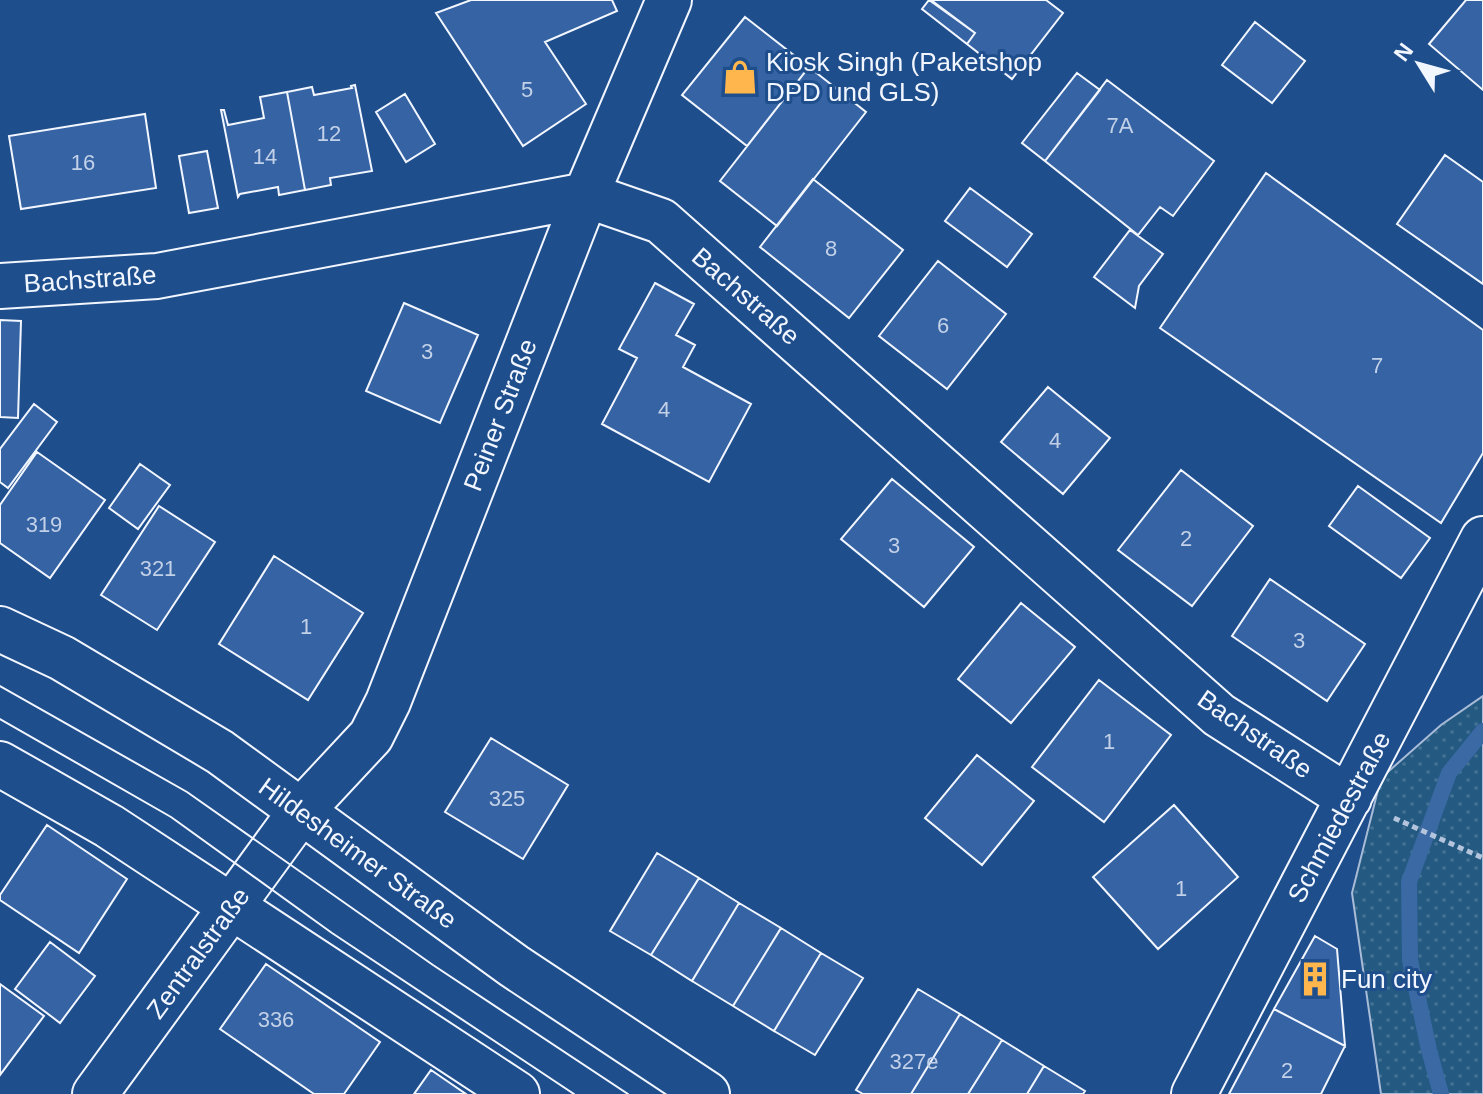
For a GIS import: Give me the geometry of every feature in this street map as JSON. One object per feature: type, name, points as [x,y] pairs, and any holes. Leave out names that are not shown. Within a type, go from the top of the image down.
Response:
[{"type":"street","name":"Peiner Straße","points":[[301,811],[371,736],[388,702],[586,195],[669,0]]},
{"type":"street","name":"Bachstraße","points":[[0,286],[157,276],[586,195],[661,221],[1219,715],[1349,798]]},
{"type":"street","name":"Schmiedestraße","points":[[1194,1094],[1483,539]]},
{"type":"street","name":"Hildesheimer Straße","points":[[0,629],[62,658],[220,752],[514,966],[707,1094]]},
{"type":"street","points":[[0,764],[109,826],[517,1094]]},
{"type":"street","name":"Zentralstraße","points":[[95,1094],[301,811]]},
{"type":"path","points":[[1409,824],[1483,858]]},
{"type":"shaded area","points":[[1483,696],[1483,1094],[1381,1094],[1352,893],[1381,778],[1441,725]]},
{"type":"building","points":[[471,0],[612,0],[617,11],[545,42],[586,104],[523,146],[436,13]]},
{"type":"building","points":[[929,0],[975,33],[967,44],[922,9]]},
{"type":"building","points":[[931,0],[1046,0],[1063,13],[1012,79],[967,44],[975,33]]},
{"type":"building","points":[[1466,0],[1483,0],[1483,90],[1429,44]]},
{"type":"building","points":[[745,17],[809,67],[747,146],[682,95]]},
{"type":"building","points":[[1255,22],[1305,61],[1272,103],[1222,65]]},
{"type":"building","points":[[809,67],[866,112],[777,226],[720,181]]},
{"type":"building","points":[[1077,73],[1100,90],[1045,161],[1022,143]]},
{"type":"building","points":[[1107,80],[1214,161],[1173,216],[1160,207],[1138,235],[1045,161]]},
{"type":"building","points":[[355,85],[372,171],[330,178],[331,185],[305,190],[287,92],[312,87],[314,95]]},
{"type":"building","points":[[287,92],[305,190],[279,195],[278,187],[240,194],[238,197],[221,110],[224,110],[228,125],[264,118],[260,97]]},
{"type":"building","points":[[405,94],[435,144],[406,162],[376,112]]},
{"type":"building","points":[[145,114],[156,188],[21,209],[9,136]]},
{"type":"building","points":[[207,151],[218,208],[189,213],[179,156]]},
{"type":"building","points":[[1445,155],[1483,182],[1483,284],[1397,224]]},
{"type":"building","points":[[1266,173],[1483,330],[1483,453],[1441,523],[1160,328]]},
{"type":"building","points":[[813,179],[903,250],[849,318],[760,247]]},
{"type":"building","points":[[970,188],[1032,234],[1007,267],[945,221]]},
{"type":"building","points":[[1130,230],[1163,254],[1139,286],[1135,308],[1094,277]]},
{"type":"building","points":[[938,261],[1006,314],[947,389],[879,336]]},
{"type":"building","points":[[655,283],[694,304],[676,335],[695,345],[683,367],[751,404],[709,482],[602,424],[637,358],[619,349]]},
{"type":"building","points":[[404,303],[478,335],[440,423],[366,391]]},
{"type":"building","points":[[0,320],[21,321],[18,418],[0,417]]},
{"type":"building","points":[[1048,387],[1110,438],[1063,494],[1001,442]]},
{"type":"building","points":[[34,404],[57,422],[8,488],[0,482],[0,449]]},
{"type":"building","points":[[37,452],[105,500],[50,578],[0,543],[0,505]]},
{"type":"building","points":[[140,464],[170,485],[138,529],[109,508]]},
{"type":"building","points":[[1181,470],[1253,526],[1192,606],[1118,550]]},
{"type":"building","points":[[892,479],[974,547],[924,607],[841,539]]},
{"type":"building","points":[[1358,486],[1430,538],[1401,578],[1329,526]]},
{"type":"building","points":[[159,506],[215,542],[157,630],[101,595]]},
{"type":"building","points":[[274,556],[363,613],[308,700],[219,644]]},
{"type":"building","points":[[1270,579],[1365,644],[1327,701],[1232,636]]},
{"type":"building","points":[[1021,603],[1075,647],[1011,723],[958,679]]},
{"type":"building","points":[[1099,680],[1171,735],[1104,822],[1032,767]]},
{"type":"building","points":[[491,738],[568,785],[523,859],[445,812]]},
{"type":"building","points":[[977,755],[1034,801],[982,865],[925,818]]},
{"type":"building","points":[[1174,805],[1238,877],[1158,949],[1093,877]]},
{"type":"building","points":[[47,825],[127,879],[79,953],[0,900],[0,895]]},
{"type":"building","points":[[657,853],[699,878],[651,955],[610,931]]},
{"type":"building","points":[[699,878],[739,903],[692,981],[651,955]]},
{"type":"building","points":[[739,903],[781,928],[733,1006],[692,981]]},
{"type":"building","points":[[781,928],[821,953],[774,1031],[733,1006]]},
{"type":"building","name":"Fun city","points":[[1315,936],[1337,949],[1345,1046],[1274,1009]]},
{"type":"building","points":[[50,942],[95,976],[60,1023],[15,989]]},
{"type":"building","points":[[821,953],[863,978],[815,1055],[774,1031]]},
{"type":"building","points":[[266,964],[380,1042],[344,1094],[314,1094],[220,1029]]},
{"type":"building","points":[[0,984],[44,1016],[0,1075]]},
{"type":"building","points":[[918,989],[960,1014],[911,1094],[863,1094],[856,1090]]},
{"type":"building","points":[[1274,1009],[1345,1046],[1321,1094],[1229,1094]]},
{"type":"building","points":[[960,1014],[1002,1040],[968,1094],[911,1094]]},
{"type":"building","points":[[1002,1040],[1044,1066],[1027,1094],[968,1094]]},
{"type":"building","points":[[1044,1066],[1085,1091],[1083,1094],[1027,1094]]},
{"type":"building","points":[[431,1070],[466,1094],[414,1094]]},
{"type":"waterway","points":[[1441,1094],[1410,960],[1409,882],[1449,773],[1483,731]]},
{"type":"tram line","points":[[0,686],[187,792],[433,965],[628,1094]]},
{"type":"tram line","points":[[0,719],[171,817],[332,933],[574,1094]]},
{"type":"place","name":"Kiosk Singh (Paketshop DPD und GLS)","points":[[740,77]]},
{"type":"place","name":"Fun city","points":[[1315,979]]}]
